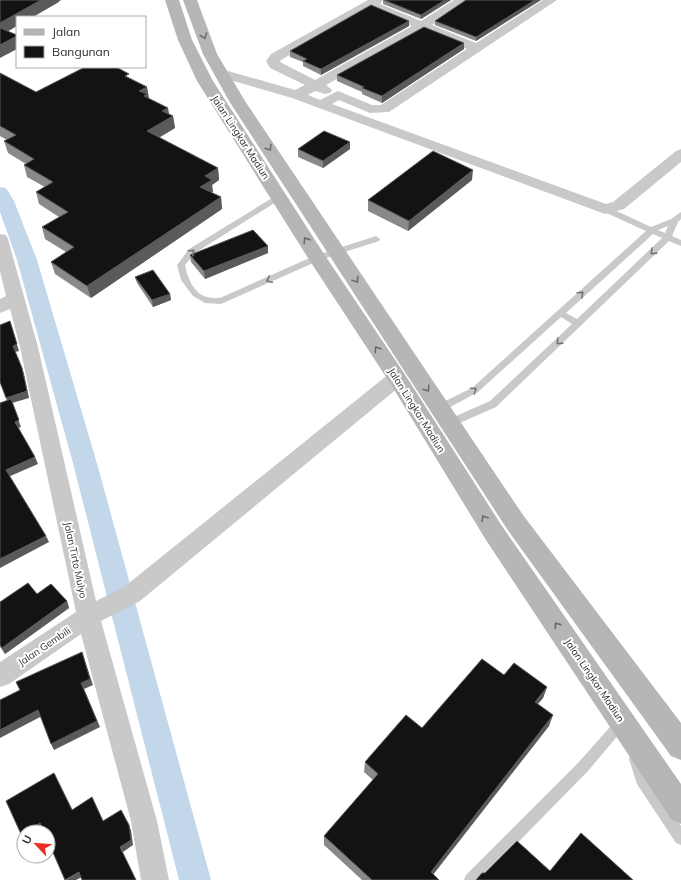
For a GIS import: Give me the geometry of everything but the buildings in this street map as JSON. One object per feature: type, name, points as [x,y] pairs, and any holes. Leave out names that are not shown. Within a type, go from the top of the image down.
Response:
[{"type":"main road","name":"Jalan Lingkar Madiun","points":[[172,0],[185,40],[205,81],[280,197],[317,258],[397,378],[494,533],[681,809]]},
{"type":"main road","name":"Jalan Lingkar Madiun","points":[[190,0],[210,54],[221,74],[337,252],[515,522],[681,746]]},
{"type":"street","points":[[297,95],[422,26],[462,0]]},
{"type":"street","points":[[476,48],[422,26],[374,2],[276,56],[273,61],[275,65],[315,85],[370,109],[384,109],[551,0]]},
{"type":"street","points":[[221,74],[297,95],[605,208],[618,206],[681,154]]},
{"type":"street","points":[[321,105],[338,95]]},
{"type":"street","name":"Jalan Tirto Mulyo","points":[[0,239],[8,303],[55,461],[144,821],[155,880]]},
{"type":"street","name":"Jalan Gembili","points":[[0,676],[92,614],[132,594],[397,378]]},
{"type":"lane","points":[[280,197],[192,251],[181,265],[182,275],[195,292],[205,300],[221,301],[317,258],[376,239]]},
{"type":"lane","points":[[605,208],[681,243]]},
{"type":"lane","points":[[445,416],[653,229],[674,221],[681,214]]},
{"type":"lane","points":[[445,416],[493,404],[668,237],[674,221]]},
{"type":"lane","points":[[560,313],[578,323]]},
{"type":"lane","points":[[658,715],[681,731]]},
{"type":"lane","points":[[471,880],[583,767],[626,726],[642,779],[681,838]]},
{"type":"waterway","points":[[0,192],[5,201],[27,260],[86,467],[195,880]]}]
